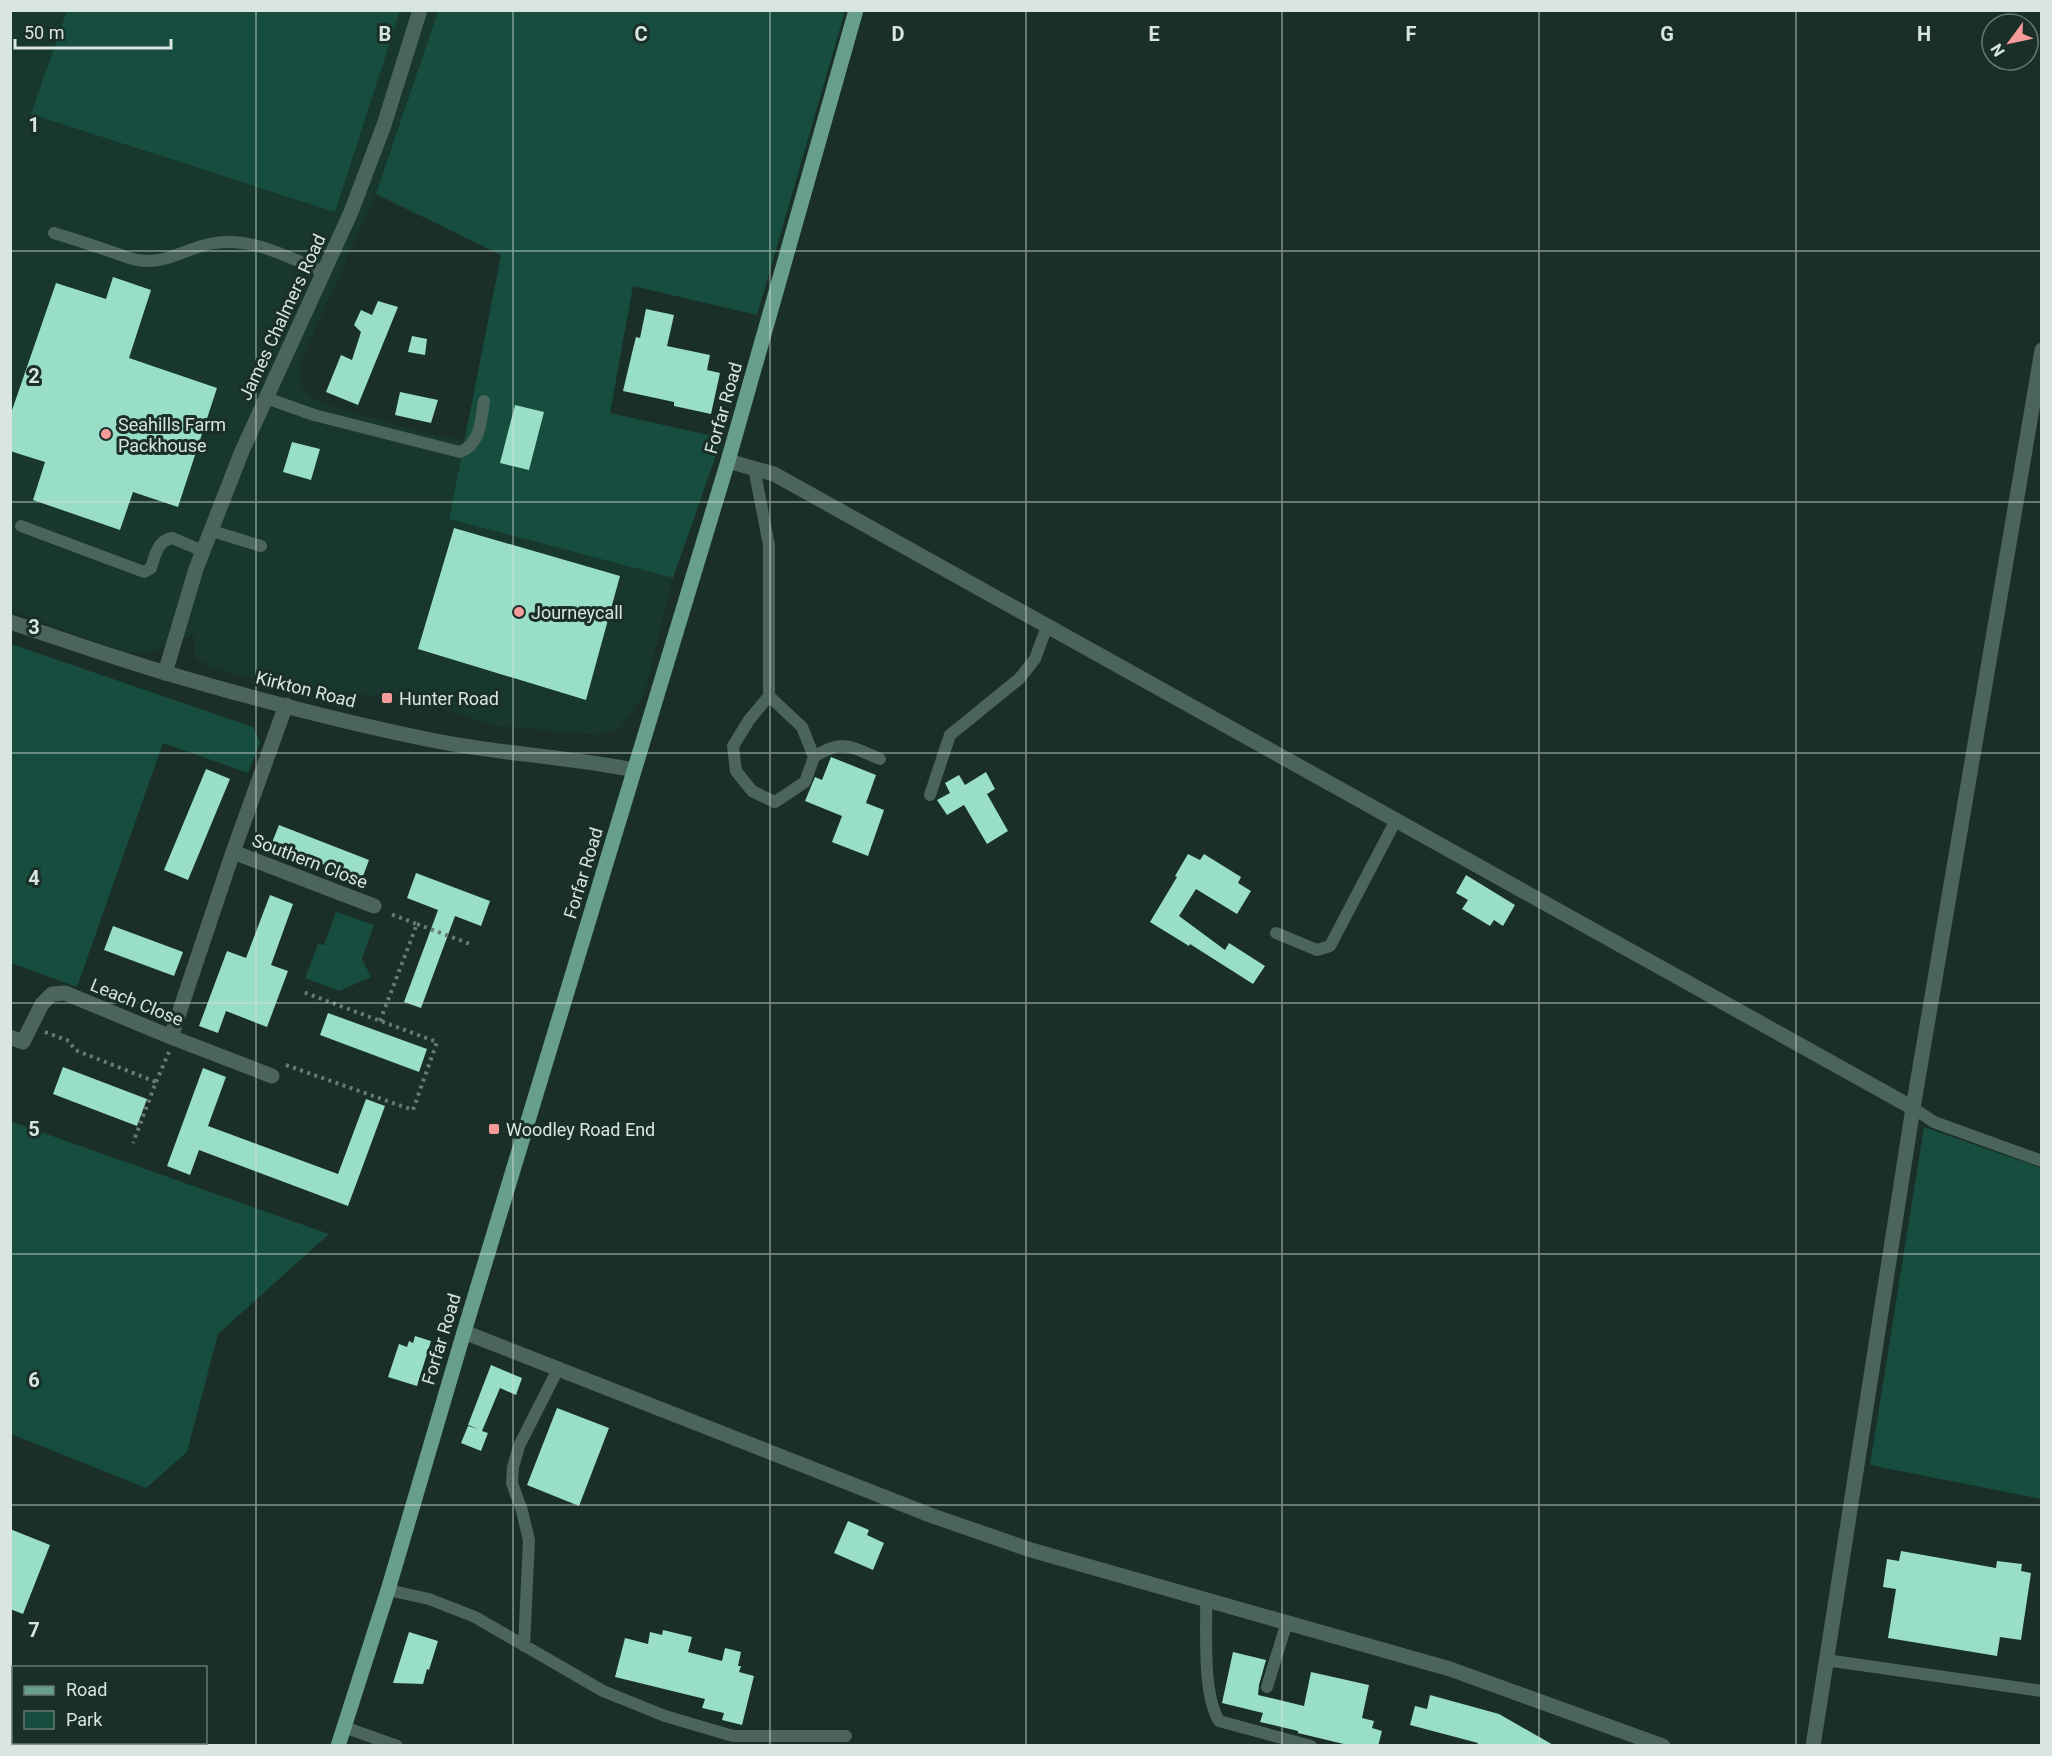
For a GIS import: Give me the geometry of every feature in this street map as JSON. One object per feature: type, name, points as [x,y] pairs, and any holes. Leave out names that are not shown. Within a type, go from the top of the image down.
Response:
[{"type":"main road","name":"Forfar Road","points":[[338,1746],[388,1590],[728,461],[856,10]]},
{"type":"street","name":"James Chalmers Road","points":[[165,673],[203,551],[242,451],[351,212],[384,125],[420,10]]},
{"type":"street","points":[[1813,1746],[1913,1108],[2042,350]]},
{"type":"street","points":[[728,461],[774,474],[1913,1108]]},
{"type":"street","name":"Kirkton Road","points":[[10,622],[165,673],[436,741],[634,770]]},
{"type":"street","points":[[173,1038],[233,852],[286,705]]},
{"type":"street","name":"Southern Close","points":[[233,852],[374,906]]},
{"type":"street","name":"Leach Close","points":[[31,1027],[42,1004],[52,994],[65,993],[173,1038],[275,1069]]},
{"type":"street","points":[[10,1037],[23,1042],[31,1027]]},
{"type":"street","points":[[464,1332],[930,1515],[1031,1550],[1450,1669],[1663,1746]]},
{"type":"lane","points":[[54,232],[138,261],[156,261],[207,244],[224,241],[244,242],[260,246],[324,272]]},
{"type":"lane","points":[[266,398],[314,415],[460,452],[469,449],[474,441],[484,401]]},
{"type":"lane","points":[[754,468],[769,545],[769,696],[749,720],[733,746],[736,771],[752,791],[775,802],[806,782],[814,757],[802,727],[769,696]]},
{"type":"lane","points":[[21,526],[144,572],[150,568],[161,542],[166,539],[172,538],[203,551]]},
{"type":"lane","points":[[212,531],[261,546]]},
{"type":"lane","points":[[930,795],[950,735],[1019,679],[1035,659],[1047,626]]},
{"type":"lane","points":[[814,757],[830,747],[847,745],[880,759]]},
{"type":"lane","points":[[1276,933],[1317,950],[1330,946],[1396,820]]},
{"type":"lane","points":[[1913,1108],[1934,1122],[2042,1161]]},
{"type":"lane","points":[[524,1646],[529,1540],[522,1510],[512,1483],[513,1467],[519,1446],[558,1369]]},
{"type":"lane","points":[[388,1590],[429,1599],[475,1617],[603,1692],[665,1716],[733,1736],[846,1736]]},
{"type":"lane","points":[[1206,1599],[1209,1689],[1213,1710],[1219,1721],[1311,1746]]},
{"type":"lane","points":[[1268,1687],[1287,1622]]},
{"type":"lane","points":[[1826,1660],[2042,1691]]},
{"type":"lane","points":[[344,1726],[397,1746]]},
{"type":"path","points":[[374,906],[470,944]]},
{"type":"path","points":[[380,1021],[417,924]]},
{"type":"path","points":[[275,1069],[413,1110],[437,1042],[303,992]]},
{"type":"path","points":[[31,1027],[69,1041],[75,1050],[156,1082]]},
{"type":"path","points":[[133,1143],[173,1038]]},
{"type":"shaded area","points":[[10,11],[438,11],[376,194],[300,363],[300,384],[315,400],[336,408],[436,436],[464,440],[449,519],[673,578],[645,693],[619,729],[597,735],[496,726],[404,696],[329,694],[227,673],[209,666],[195,658],[193,634],[152,652],[124,652],[11,611]]},
{"type":"green space","points":[[67,11],[400,11],[335,212],[31,114]]},
{"type":"green space","points":[[438,11],[845,11],[757,315],[633,286],[610,413],[722,438],[673,578],[449,519],[501,255],[376,194]]},
{"type":"green space","points":[[11,644],[253,727],[260,742],[248,773],[163,743],[77,987],[11,963]]},
{"type":"green space","points":[[336,912],[374,925],[362,959],[371,977],[339,991],[305,978],[318,944],[324,945]]},
{"type":"green space","points":[[10,1121],[329,1234],[218,1334],[187,1452],[146,1488],[11,1434]]},
{"type":"green space","points":[[1924,1127],[2041,1168],[2041,1499],[1870,1465]]},
{"type":"building","name":"Seahills Farm Packhouse","points":[[113,277],[151,290],[129,358],[217,388],[178,507],[133,492],[120,530],[33,500],[45,462],[10,451],[10,416],[56,283],[106,299]]},
{"type":"building","points":[[378,301],[398,307],[358,405],[326,392],[341,355],[352,360],[361,332],[354,325],[361,310],[372,315]]},
{"type":"building","points":[[646,309],[674,315],[667,346],[710,355],[707,370],[720,373],[711,414],[674,406],[674,402],[623,391],[636,337],[640,338]]},
{"type":"building","points":[[412,336],[427,339],[425,355],[408,352]]},
{"type":"building","points":[[400,392],[438,400],[431,423],[395,415]]},
{"type":"building","points":[[515,405],[544,412],[529,470],[500,463]]},
{"type":"building","points":[[292,442],[320,449],[311,480],[283,472]]},
{"type":"building","name":"Journeycall","points":[[454,528],[620,576],[586,700],[418,649]]},
{"type":"building","points":[[831,757],[876,775],[866,803],[884,810],[868,856],[832,842],[842,816],[805,801],[815,777],[822,780]]},
{"type":"building","points":[[206,769],[230,779],[188,880],[164,870]]},
{"type":"building","points":[[986,772],[995,789],[987,794],[1008,831],[987,844],[964,805],[947,815],[937,800],[950,793],[945,783],[959,775],[965,785]]},
{"type":"building","points":[[279,825],[369,860],[362,879],[271,845]]},
{"type":"building","points":[[1188,854],[1200,860],[1204,854],[1241,877],[1238,883],[1251,891],[1237,914],[1196,889],[1179,916],[1225,950],[1229,943],[1265,966],[1253,984],[1150,922]]},
{"type":"building","points":[[416,873],[490,901],[481,926],[455,916],[421,1008],[404,1002],[438,910],[407,898]]},
{"type":"building","points":[[1466,875],[1515,905],[1503,926],[1494,920],[1490,926],[1462,909],[1468,900],[1456,893]]},
{"type":"building","points":[[270,895],[293,904],[271,965],[288,971],[267,1027],[226,1011],[218,1033],[199,1026],[227,951],[246,958]]},
{"type":"building","points":[[113,926],[183,952],[174,976],[104,950]]},
{"type":"building","points":[[328,1013],[427,1049],[419,1072],[320,1035]]},
{"type":"building","points":[[63,1067],[147,1099],[137,1126],[53,1094]]},
{"type":"building","points":[[203,1068],[226,1077],[208,1126],[338,1174],[366,1099],[385,1106],[348,1206],[199,1150],[190,1175],[167,1166]]},
{"type":"building","points":[[415,1336],[431,1341],[417,1386],[388,1377],[399,1344],[407,1347],[409,1341],[413,1343]]},
{"type":"building","points":[[491,1365],[522,1378],[516,1395],[500,1388],[482,1431],[488,1433],[481,1451],[461,1443],[468,1426],[478,1429],[468,1425]]},
{"type":"building","points":[[557,1408],[609,1428],[579,1506],[527,1485]]},
{"type":"building","points":[[848,1521],[869,1530],[867,1535],[884,1543],[873,1570],[834,1553]]},
{"type":"building","points":[[10,1529],[50,1545],[23,1614],[10,1609]]},
{"type":"building","points":[[1901,1551],[1996,1568],[1997,1561],[2022,1564],[2021,1571],[2031,1573],[2021,1640],[2000,1637],[1997,1656],[1888,1638],[1896,1589],[1883,1587],[1887,1559],[1899,1561]]},
{"type":"building","points":[[663,1630],[692,1637],[688,1652],[722,1661],[725,1648],[741,1652],[739,1672],[754,1676],[742,1725],[722,1720],[724,1713],[702,1708],[705,1699],[615,1677],[625,1638],[648,1644],[650,1632],[662,1635]]},
{"type":"building","points":[[409,1632],[438,1641],[423,1684],[393,1683]]},
{"type":"building","points":[[1233,1652],[1266,1660],[1258,1695],[1304,1706],[1311,1672],[1369,1685],[1362,1718],[1374,1721],[1372,1728],[1382,1731],[1378,1746],[1352,1746],[1298,1733],[1298,1731],[1260,1722],[1263,1713],[1222,1703]]},
{"type":"building","points":[[1430,1695],[1499,1714],[1555,1746],[1476,1746],[1478,1743],[1410,1725],[1415,1706],[1427,1709]]},
{"type":"place","name":"Seahills Farm Packhouse","points":[[106,434]]},
{"type":"place","name":"Journeycall","points":[[519,612]]},
{"type":"place","name":"Hunter Road","points":[[387,698]]},
{"type":"place","name":"Woodley Road End","points":[[494,1129]]}]
